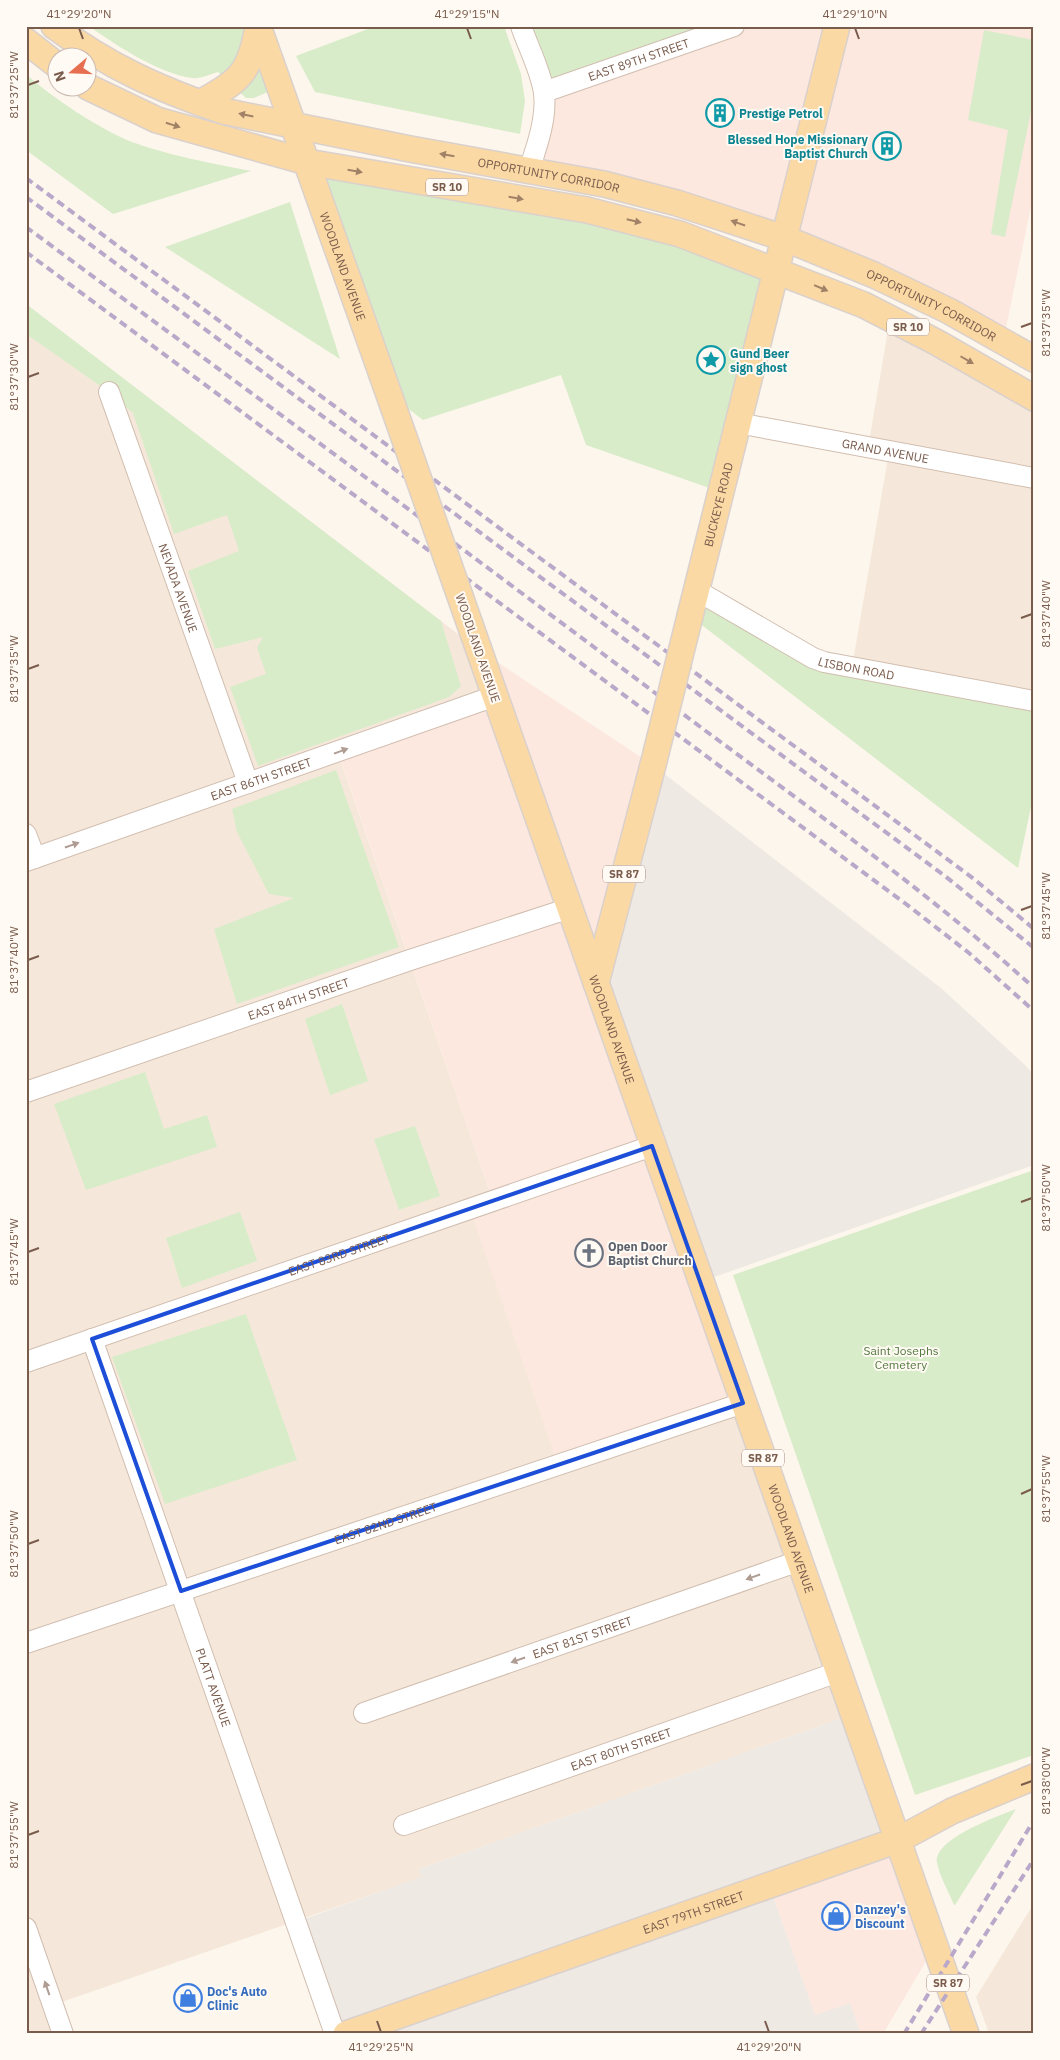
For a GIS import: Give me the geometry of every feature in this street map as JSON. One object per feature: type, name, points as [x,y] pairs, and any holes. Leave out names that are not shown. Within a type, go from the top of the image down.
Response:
[{"type":"main road","name":"OPPORTUNITY CORRIDOR","points":[[54,26],[115,67],[172,94],[223,111],[644,193],[784,238],[874,275],[949,311],[1034,359]]},
{"type":"main road","points":[[200,103],[233,84],[245,71],[254,50],[258,26]]},
{"type":"main road","name":"WOODLAND AVENUE","points":[[258,26],[966,2034]]},
{"type":"main road","name":"BUCKEYE ROAD","points":[[596,982],[653,765],[837,26]]},
{"type":"main road","points":[[26,41],[48,58]]},
{"type":"main road","name":"SR 10","points":[[98,92],[157,120],[307,162],[587,210],[640,222],[680,234],[776,270],[881,314],[1034,398]]},
{"type":"main road","name":"EAST 79TH STREET","points":[[346,2034],[898,1840],[952,1811],[1034,1777]]},
{"type":"street","points":[[521,26],[544,92],[544,113],[529,170]]},
{"type":"street","name":"EAST 89TH STREET","points":[[544,92],[734,26]]},
{"type":"street","name":"NEVADA AVENUE","points":[[108,392],[248,783]]},
{"type":"street","name":"GRAND AVENUE","points":[[738,423],[1034,478]]},
{"type":"street","name":"LISBON ROAD","points":[[696,590],[812,658],[824,662],[1033,696]]},
{"type":"street","name":"EAST 86TH STREET","points":[[31,860],[495,696]]},
{"type":"street","points":[[26,834],[31,860]]},
{"type":"street","name":"EAST 84TH STREET","points":[[26,1092],[410,960],[570,908]]},
{"type":"street","name":"EAST 83RD STREET","points":[[26,1362],[652,1146]]},
{"type":"street","name":"PLATT AVENUE","points":[[92,1339],[335,2034]]},
{"type":"street","name":"EAST 82ND STREET","points":[[26,1643],[743,1402]]},
{"type":"street","name":"EAST 81ST STREET","points":[[364,1713],[800,1560]]},
{"type":"street","name":"EAST 80TH STREET","points":[[404,1825],[838,1672]]},
{"type":"street","points":[[26,1928],[63,2034]]},
{"type":"highlighted area","points":[[652,1146],[743,1403],[181,1591],[92,1339]]},
{"type":"shaded area","points":[[734,26],[1034,26],[1034,192],[1003,342],[874,275],[529,170],[544,102]]},
{"type":"shaded area","points":[[26,304],[479,650],[495,696],[338,753],[493,1201],[743,1403],[853,1714],[419,1869],[422,1877],[53,2005],[63,2034],[26,2034]]},
{"type":"shaded area","points":[[890,318],[1034,398],[1034,701],[852,667],[889,452],[868,448]]},
{"type":"shaded area","points":[[479,650],[653,765],[596,983],[743,1403],[558,1465],[470,1209],[493,1201],[338,752],[495,696]]},
{"type":"shaded area","points":[[653,765],[941,988],[1025,1065],[1034,1075],[1034,1165],[700,1282],[596,983]]},
{"type":"shaded area","points":[[853,1714],[898,1840],[769,1885],[815,2015],[850,2003],[861,2034],[335,2034],[296,1922],[421,1877],[419,1869]]},
{"type":"shaded area","points":[[898,1840],[935,1946],[883,2034],[861,2034],[850,2004],[815,2016],[769,1885]]},
{"type":"shaded area","points":[[1034,1903],[1034,2034],[989,2034],[976,1997]]},
{"type":"green space","points":[[89,26],[258,26],[279,87],[254,98],[246,98],[218,72],[192,78],[166,71],[138,58]]},
{"type":"green space","points":[[376,26],[504,26],[521,74],[525,101],[520,134],[315,92],[296,56]]},
{"type":"green space","points":[[521,26],[734,26],[544,92]]},
{"type":"green space","points":[[984,30],[1034,40],[1034,98],[1005,237],[991,234],[1008,130],[968,120]]},
{"type":"green space","points":[[26,74],[48,92],[48,98],[56,98],[120,137],[176,155],[251,171],[113,214],[26,150]]},
{"type":"green space","points":[[307,162],[552,205],[776,270],[721,492],[586,445],[561,375],[423,420],[388,393]]},
{"type":"green space","points":[[290,202],[340,359],[165,247]]},
{"type":"green space","points":[[26,304],[441,621],[461,686],[449,697],[258,766],[230,687],[266,674],[257,648],[263,637],[215,649],[188,571],[239,551],[227,515],[174,534],[133,413],[109,392],[26,334]]},
{"type":"green space","points":[[696,590],[813,658],[1034,701],[1034,793],[1018,868],[690,616]]},
{"type":"green space","points":[[336,770],[399,947],[237,1004],[214,929],[294,898],[269,894],[237,832],[232,809]]},
{"type":"green space","points":[[342,1004],[368,1081],[330,1095],[305,1019]]},
{"type":"green space","points":[[145,1072],[164,1129],[207,1115],[217,1147],[86,1190],[54,1104]]},
{"type":"green space","points":[[415,1126],[440,1196],[399,1210],[374,1139]]},
{"type":"green space","name":"Saint Josephs Cemetery","points":[[1034,1170],[1034,1755],[915,1795],[733,1275]]},
{"type":"green space","points":[[240,1212],[257,1261],[182,1288],[166,1238]]},
{"type":"green space","points":[[246,1314],[297,1460],[165,1504],[112,1357]]},
{"type":"green space","points":[[1016,1809],[954,1905],[938,1867],[939,1853],[956,1837]]},
{"type":"railway","points":[[26,178],[974,879],[1034,929]]},
{"type":"railway","points":[[26,197],[945,876],[1034,948]]},
{"type":"railway","points":[[26,227],[860,845],[949,915],[1034,988]]},
{"type":"railway","points":[[26,252],[906,904],[969,953],[1034,1011]]},
{"type":"railway","points":[[904,2034],[1034,1820]]},
{"type":"railway","points":[[921,2034],[1034,1859]]},
{"type":"place","name":"Prestige Petrol","points":[[720,113]]},
{"type":"place","name":"Blessed Hope Missionary Baptist Church","points":[[887,146]]},
{"type":"place","name":"Gund Beer sign ghost","points":[[711,360]]},
{"type":"place","name":"Open Door Baptist Church","points":[[589,1253]]},
{"type":"place","name":"Danzey's Discount","points":[[836,1916]]},
{"type":"place","name":"Doc's Auto Clinic","points":[[188,1998]]}]
